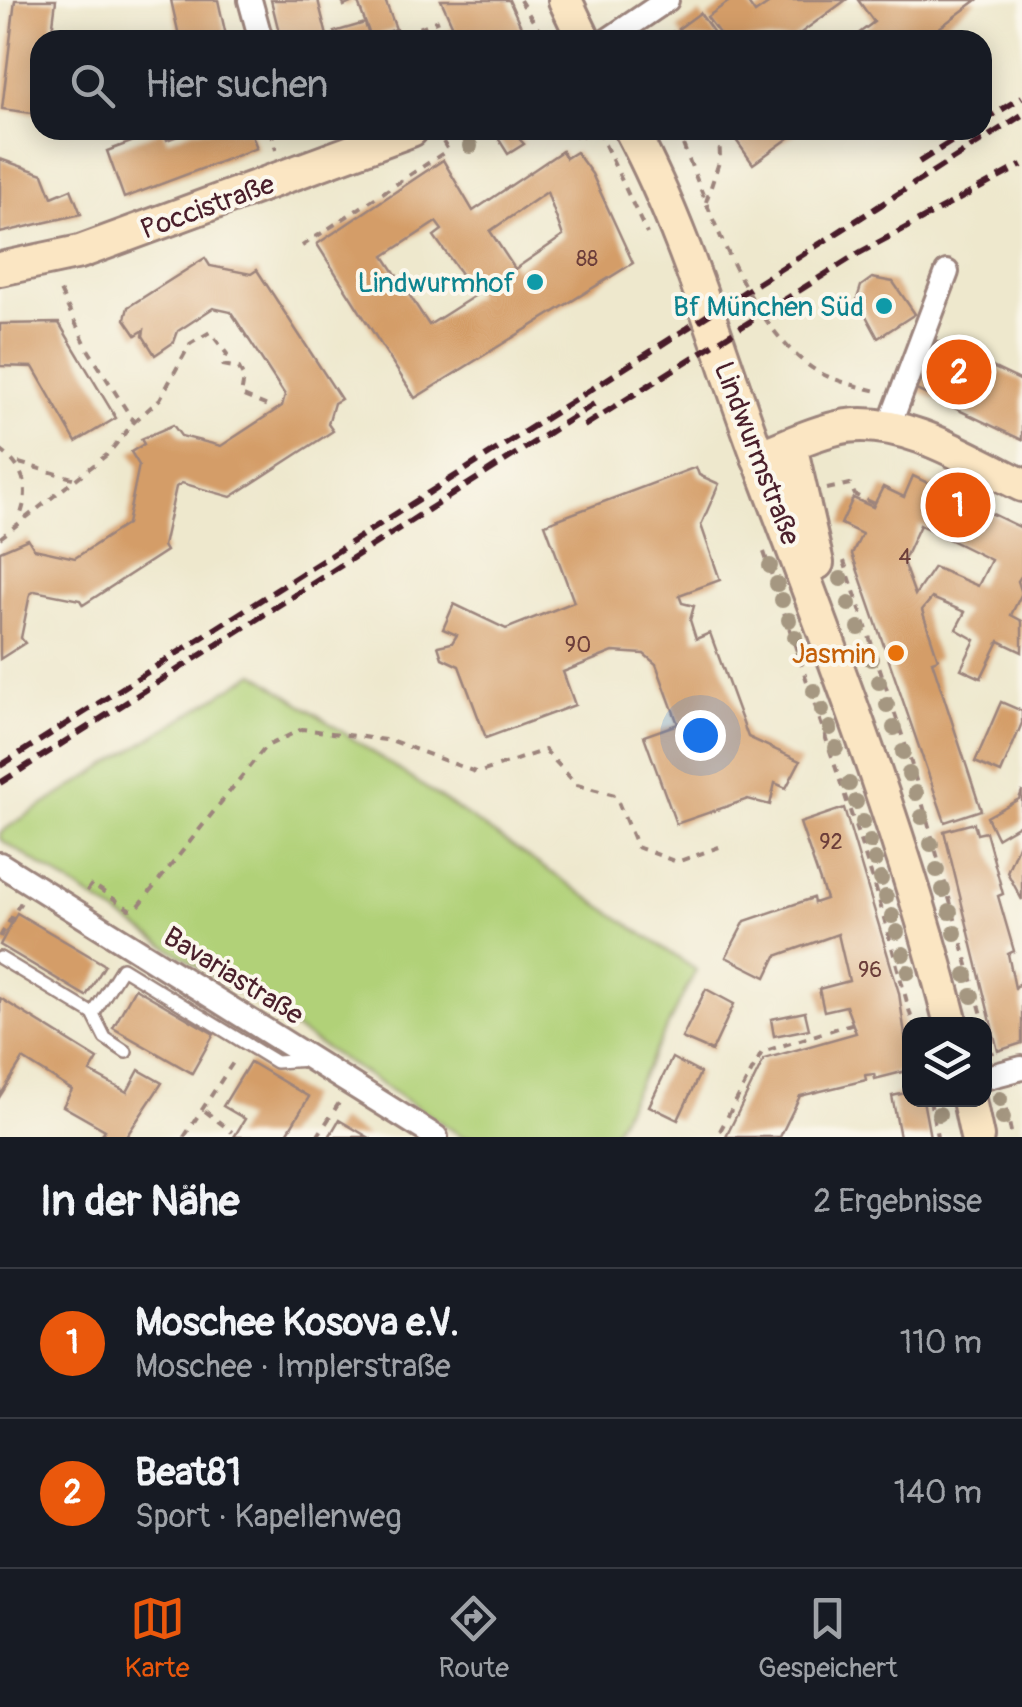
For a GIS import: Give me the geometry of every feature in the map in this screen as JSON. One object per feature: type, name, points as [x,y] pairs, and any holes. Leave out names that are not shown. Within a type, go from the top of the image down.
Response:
[{"type":"main road","points":[[565,0],[579,30]]},
{"type":"main road","name":"Poccistraße","points":[[0,269],[80,252],[384,140]]},
{"type":"main road","name":"Lindwurmstraße","points":[[636,140],[782,448],[840,665],[923,921],[949,1017]]},
{"type":"main road","points":[[782,448],[845,427],[888,429],[919,437],[1022,485]]},
{"type":"main road","points":[[971,1107],[977,1137]]},
{"type":"street","points":[[250,0],[258,30]]},
{"type":"street","points":[[623,30],[667,0]]},
{"type":"street","points":[[888,429],[948,272]]},
{"type":"street","name":"Bavariastraße","points":[[0,864],[436,1137]]},
{"type":"street","points":[[992,1076],[1022,1068]]},
{"type":"lane","points":[[0,958],[94,1014],[105,1038],[126,1052]]},
{"type":"lane","points":[[94,1014],[122,968],[244,1046],[276,1062],[314,1060]]},
{"type":"path","points":[[520,0],[539,30]]},
{"type":"path","points":[[414,30],[439,20]]},
{"type":"path","points":[[682,140],[738,273],[792,350],[816,370],[838,381],[900,397]]},
{"type":"path","points":[[706,202],[720,159],[719,140]]},
{"type":"path","points":[[302,246],[450,152],[443,142]]},
{"type":"path","points":[[57,285],[90,351],[134,422]]},
{"type":"path","points":[[0,538],[108,454],[134,422],[160,400],[190,344],[210,332],[226,354],[223,365],[239,368],[244,378],[241,396],[270,407]]},
{"type":"path","points":[[0,450],[19,464],[76,478]]},
{"type":"path","points":[[18,524],[26,504],[19,464]]},
{"type":"path","points":[[823,497],[825,481]]},
{"type":"path","points":[[835,486],[850,484],[855,495],[875,504]]},
{"type":"path","points":[[762,548],[876,888],[910,1017]]},
{"type":"path","points":[[843,558],[910,759],[977,1017]]},
{"type":"path","points":[[97,888],[129,909],[138,907],[265,747],[302,729],[394,741],[478,773],[545,750],[577,786],[615,795],[637,847],[678,862],[722,846]]},
{"type":"path","points":[[0,937],[14,915]]},
{"type":"path","points":[[720,1132],[762,1052],[854,1023]]},
{"type":"path","points":[[184,1137],[205,1111],[244,1046]]},
{"type":"path","points":[[992,1076],[1012,1137]]},
{"type":"path","points":[[317,1137],[351,1083]]},
{"type":"path","points":[[931,1107],[937,1137]]},
{"type":"path","points":[[205,1111],[232,1132]]},
{"type":"green space","points":[[255,673],[696,970],[611,1137],[463,1137],[0,839],[0,833],[16,822]]},
{"type":"building","points":[[15,0],[56,0],[52,30],[30,30],[30,113],[2,109]]},
{"type":"building","points":[[171,0],[218,0],[225,30],[178,30]]},
{"type":"building","points":[[271,0],[318,0],[326,30],[278,30]]},
{"type":"building","points":[[357,0],[385,0],[396,29],[368,30]]},
{"type":"building","points":[[441,0],[509,0],[522,30],[452,30]]},
{"type":"building","points":[[731,0],[746,0],[755,13],[774,0],[846,0],[805,30],[717,30],[707,17]]},
{"type":"building","points":[[858,0],[977,0],[936,30],[863,30],[874,22]]},
{"type":"building","points":[[700,13],[712,30],[678,30]]},
{"type":"building","points":[[365,23],[367,30],[341,30]]},
{"type":"building","points":[[136,140],[254,140],[257,148],[124,198],[107,151]]},
{"type":"building","points":[[499,140],[520,140],[524,144],[508,154]]},
{"type":"building","points":[[736,140],[786,140],[753,164]]},
{"type":"building","points":[[562,151],[566,158],[576,152],[592,174],[633,263],[415,398],[317,244],[443,160],[473,211]],"holes":[[[547,192],[563,236],[515,269],[490,231]],[[436,222],[442,230],[434,236],[476,295],[429,325],[384,256]]]},
{"type":"building","points":[[0,159],[43,174],[52,197],[71,189],[81,214],[0,233]]},
{"type":"building","points":[[205,258],[210,266],[251,274],[257,270],[341,399],[334,403],[328,424],[333,431],[231,497],[182,483],[176,487],[163,546],[166,551],[83,605],[80,600],[35,591],[30,594],[21,638],[25,643],[0,659],[0,551],[28,539],[34,549],[75,558],[127,524],[139,465],[131,452],[144,444],[141,439],[173,425],[181,436],[221,446],[282,406],[285,395],[231,312],[213,308],[178,331],[174,342],[155,355],[143,336],[144,330],[136,335],[125,319],[128,307]]},
{"type":"building","name":"Bf München Süd","points":[[872,278],[893,282],[915,314],[878,338],[857,299],[861,286]]},
{"type":"building","points":[[59,323],[116,418],[76,442],[33,367],[0,366],[0,324]]},
{"type":"building","points":[[937,341],[1022,381],[1022,440],[914,389]]},
{"type":"building","points":[[696,467],[699,475],[719,484],[701,525],[720,580],[679,595],[682,603],[694,606],[690,620],[696,639],[710,633],[748,737],[800,761],[786,788],[775,783],[770,805],[748,799],[676,824],[644,736],[678,724],[656,664],[644,654],[613,652],[563,672],[575,705],[486,738],[459,666],[442,658],[438,646],[452,643],[457,635],[443,629],[454,604],[506,629],[574,602],[545,524]]},
{"type":"building","points":[[913,476],[1022,528],[1022,575],[1018,581],[1022,593],[1011,615],[1022,621],[1022,652],[999,641],[981,678],[961,669],[975,640],[956,629],[965,612],[932,598],[922,610],[938,659],[932,661],[981,810],[945,822],[852,554],[862,534],[841,524],[853,498],[873,507],[883,487],[904,497]],"holes":[[[920,525],[991,560],[978,586],[934,567],[915,595],[903,562]]]},
{"type":"building","points":[[1001,702],[1022,711],[1022,723],[1001,773],[975,762]]},
{"type":"building","points":[[1022,791],[1022,823],[997,838],[987,817],[1019,799]]},
{"type":"building","points":[[844,808],[899,993],[902,1072],[875,1079],[874,1074],[865,1075],[866,1080],[800,1096],[780,1137],[726,1137],[764,1059],[856,1033],[846,1006],[824,1011],[819,989],[849,981],[838,934],[776,956],[766,977],[726,957],[745,921],[813,898],[814,903],[826,899],[800,823]]},
{"type":"building","points":[[974,823],[977,834],[986,832],[1003,894],[998,896],[1014,951],[1008,954],[1015,988],[1022,980],[1022,1043],[998,1051],[992,1017],[944,831]]},
{"type":"building","points":[[1022,836],[1022,900],[1007,872]]},
{"type":"building","points":[[17,913],[105,965],[86,996],[0,945]]},
{"type":"building","points":[[135,988],[214,1034],[192,1073],[113,1028]]},
{"type":"building","points":[[706,989],[734,1004],[712,1051],[682,1038]]},
{"type":"building","points":[[0,998],[98,1059],[90,1072],[127,1092],[139,1070],[162,1083],[126,1137],[100,1137],[105,1130],[63,1106],[72,1090],[23,1059],[0,1096]]},
{"type":"building","points":[[805,1012],[809,1029],[774,1036],[771,1019]]},
{"type":"building","points":[[672,1058],[700,1073],[678,1120],[649,1106]]},
{"type":"building","points":[[250,1062],[309,1097],[285,1137],[234,1137],[245,1119],[223,1106]]},
{"type":"building","points":[[902,1094],[902,1107],[924,1107],[930,1137],[900,1137],[892,1096]]},
{"type":"building","points":[[339,1120],[368,1137],[329,1137]]},
{"type":"railway","points":[[992,116],[1022,97]]},
{"type":"railway","points":[[992,134],[1022,115]]},
{"type":"railway","points":[[919,162],[954,140]]},
{"type":"railway","points":[[0,766],[983,140]]},
{"type":"railway","points":[[584,426],[859,253],[1022,165]]},
{"type":"railway","points":[[0,783],[594,404]]},
{"type":"place","name":"Lindwurmhof","points":[[535,282]]},
{"type":"place","name":"Bf München Süd","points":[[884,306]]},
{"type":"place","name":"Beat81","points":[[959,372]]},
{"type":"place","name":"Moschee Kosova e.V.","points":[[958,505]]},
{"type":"place","name":"Jasmin","points":[[896,653]]}]
